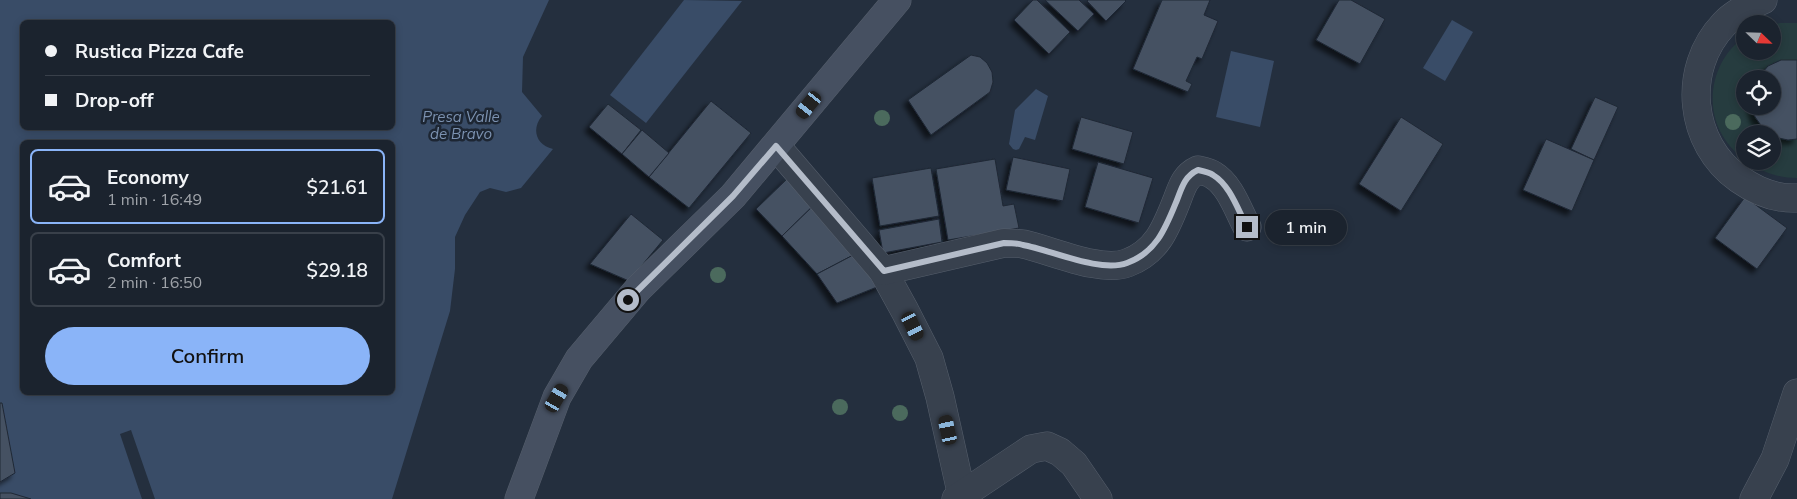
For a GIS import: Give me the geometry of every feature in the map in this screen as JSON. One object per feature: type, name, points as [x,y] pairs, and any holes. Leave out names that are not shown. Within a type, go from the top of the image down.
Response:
[{"type":"main road","points":[[519,499],[557,398],[579,358],[638,290],[733,196],[897,0]]},
{"type":"street","points":[[1762,0],[1747,6],[1724,24],[1707,48],[1697,75],[1696,105],[1702,133],[1716,158],[1731,174],[1749,186],[1770,194],[1797,198]]},
{"type":"street","points":[[776,146],[884,271],[906,311],[929,358],[940,397],[959,497],[1031,449],[1047,446],[1060,452],[1074,464],[1098,499]]},
{"type":"street","points":[[884,271],[1004,243],[1022,244],[1077,260],[1107,265],[1124,264],[1140,258],[1156,243],[1183,185],[1190,174],[1198,170],[1212,174],[1222,182],[1247,227]]},
{"type":"street","points":[[1754,499],[1775,460],[1797,393]]},
{"type":"green space","points":[[1781,23],[1797,23],[1797,178],[1771,174],[1761,170],[1781,170],[1781,125],[1736,125],[1736,153],[1720,131],[1715,119],[1713,92],[1715,79],[1726,55],[1736,44],[1736,60],[1781,60]]},
{"type":"water","name":"Presa Valle de Bravo","points":[[0,0],[549,0],[523,57],[522,92],[542,116],[536,131],[539,140],[547,147],[553,149],[521,188],[506,192],[490,188],[480,192],[465,215],[455,237],[455,269],[450,311],[392,499],[0,499]]},
{"type":"water","points":[[684,0],[742,1],[646,123],[610,95]]},
{"type":"water","points":[[1452,20],[1473,32],[1445,81],[1423,68]]},
{"type":"water","points":[[1231,51],[1274,61],[1260,127],[1216,117]]},
{"type":"water","points":[[1036,89],[1048,96],[1035,140],[1025,137],[1019,149],[1013,149],[1009,144],[1015,110]]},
{"type":"pier","points":[[131,430],[155,499],[142,499],[120,434]]},
{"type":"building","points":[[1033,0],[1037,0],[1070,32],[1049,54],[1014,20]]},
{"type":"building","points":[[1045,0],[1079,0],[1094,14],[1078,31]]},
{"type":"building","points":[[1088,0],[1125,0],[1126,1],[1106,21]]},
{"type":"building","points":[[1162,0],[1210,0],[1204,15],[1218,21],[1202,59],[1197,57],[1186,81],[1192,84],[1188,92],[1133,69]]},
{"type":"building","points":[[1339,0],[1351,0],[1385,19],[1360,64],[1316,40]]},
{"type":"building","points":[[971,55],[980,57],[987,63],[992,72],[993,82],[990,92],[931,135],[908,100]]},
{"type":"building","points":[[1781,60],[1797,60],[1797,139],[1781,138],[1781,125],[1761,125],[1755,117],[1754,115],[1781,115],[1781,70],[1765,70],[1768,66]]},
{"type":"building","points":[[1595,97],[1618,107],[1594,160],[1571,149]]},
{"type":"building","points":[[711,101],[751,133],[689,208],[649,177]]},
{"type":"building","points":[[608,104],[641,130],[622,154],[589,127]]},
{"type":"building","points":[[1081,117],[1133,132],[1124,164],[1072,149]]},
{"type":"building","points":[[1401,117],[1443,144],[1401,211],[1359,184]]},
{"type":"building","points":[[642,130],[669,153],[649,177],[622,154]]},
{"type":"building","points":[[1546,139],[1594,160],[1572,211],[1523,190]]},
{"type":"building","points":[[1013,157],[1070,169],[1063,201],[1006,190]]},
{"type":"building","points":[[995,159],[1003,206],[1014,204],[1019,228],[948,240],[936,169]]},
{"type":"building","points":[[1098,162],[1153,178],[1139,223],[1085,207]]},
{"type":"building","points":[[931,168],[939,216],[880,226],[872,178]]},
{"type":"building","points":[[789,177],[815,204],[782,236],[756,209]]},
{"type":"building","points":[[1745,197],[1787,228],[1757,269],[1715,238]]},
{"type":"building","points":[[815,204],[859,252],[817,274],[782,236]]},
{"type":"building","points":[[631,214],[663,240],[629,281],[590,264]]},
{"type":"building","points":[[939,219],[942,242],[883,253],[879,230]]},
{"type":"building","points":[[859,252],[882,285],[837,303],[817,274]]},
{"type":"building","points":[[0,403],[2,403],[15,473],[0,482]]},
{"type":"building","points":[[0,493],[11,493],[31,499],[0,499]]},
{"type":"route","points":[[628,300],[733,196],[776,146],[884,271],[1004,243],[1022,244],[1077,260],[1107,265],[1124,264],[1140,258],[1156,243],[1183,185],[1190,174],[1198,170],[1212,174],[1222,182],[1247,227]]}]
